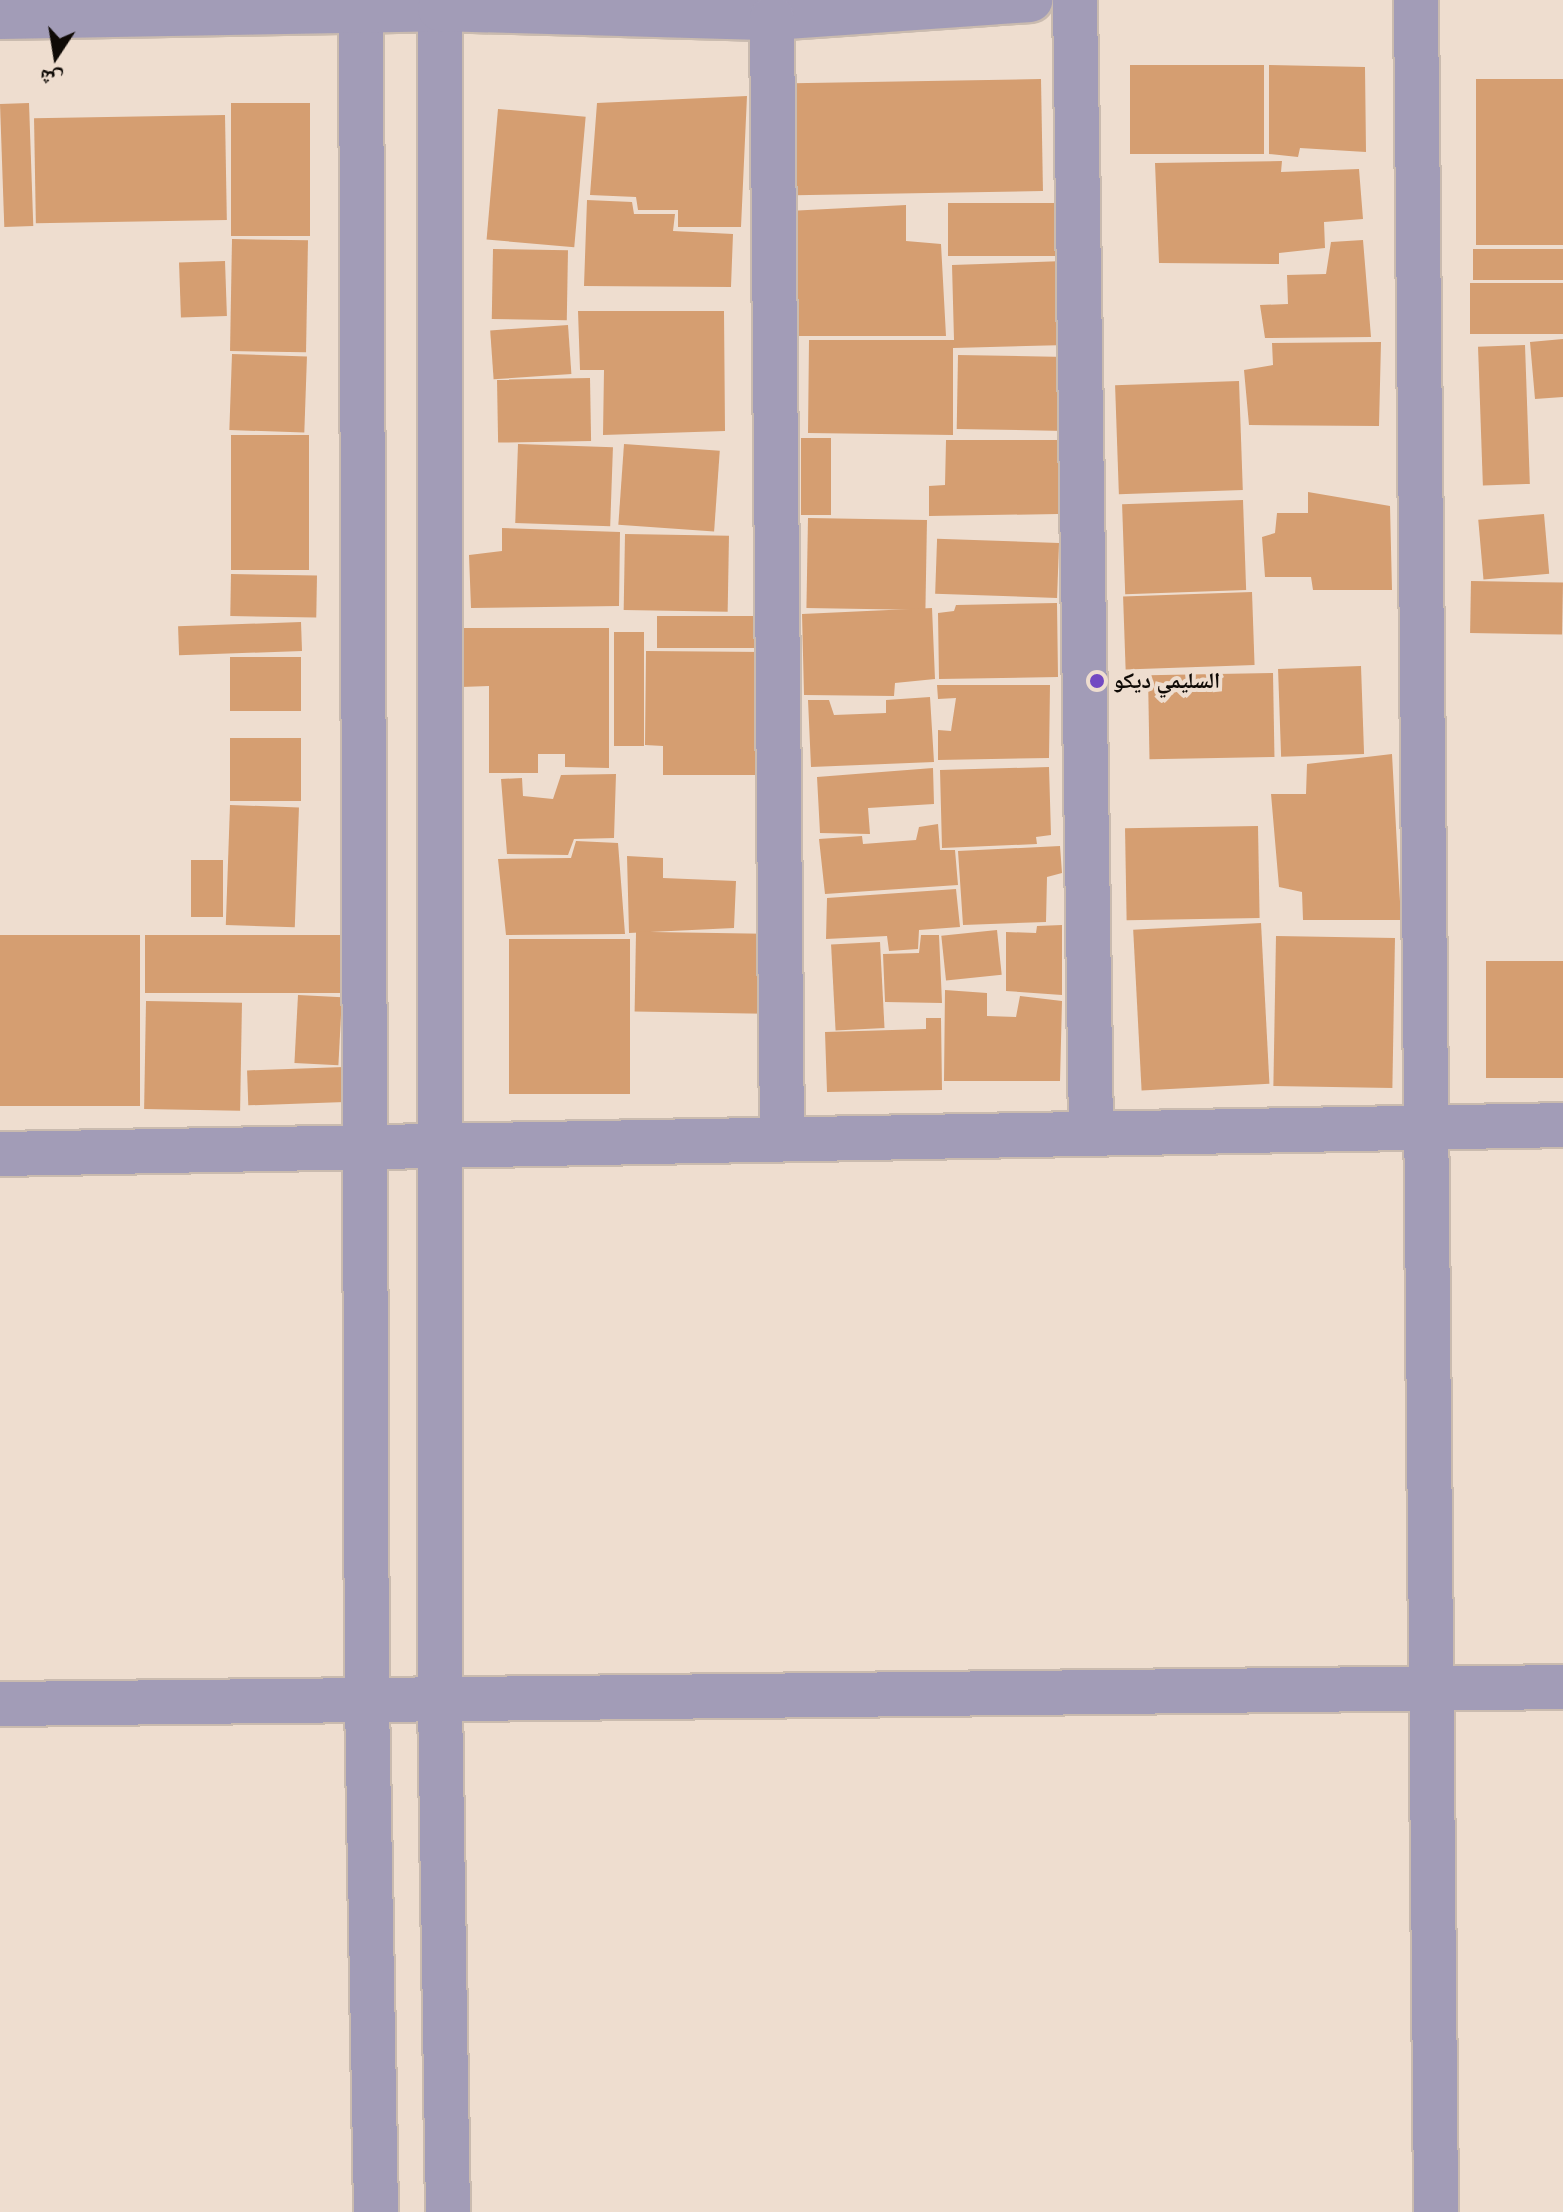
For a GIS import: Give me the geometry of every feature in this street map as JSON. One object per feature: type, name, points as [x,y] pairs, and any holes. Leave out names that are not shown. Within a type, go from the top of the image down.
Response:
[{"type":"street","points":[[0,17],[440,4],[772,18],[1030,0]]},
{"type":"street","points":[[1075,0],[1091,1133]]},
{"type":"street","points":[[1416,0],[1423,1127],[1436,2212]]},
{"type":"street","points":[[440,4],[440,1699],[448,2212]]},
{"type":"street","points":[[361,5],[367,1700],[376,2212]]},
{"type":"street","points":[[772,18],[782,1139]]},
{"type":"street","points":[[0,1154],[1563,1125]]},
{"type":"street","points":[[0,1704],[1563,1687]]},
{"type":"building","points":[[1130,65],[1264,65],[1264,154],[1130,154]]},
{"type":"building","points":[[1269,65],[1365,67],[1366,152],[1300,148],[1298,157],[1269,154]]},
{"type":"building","points":[[1041,79],[1043,191],[795,195],[793,83]]},
{"type":"building","points":[[1476,79],[1563,79],[1563,245],[1476,245]]},
{"type":"building","points":[[747,96],[741,227],[678,227],[678,210],[638,210],[636,197],[590,195],[597,103]]},
{"type":"building","points":[[29,103],[33,226],[4,227],[0,104]]},
{"type":"building","points":[[231,103],[310,103],[310,236],[231,236]]},
{"type":"building","points":[[498,109],[586,117],[574,247],[487,240]]},
{"type":"building","points":[[225,115],[227,220],[36,223],[34,118]]},
{"type":"building","points":[[1282,161],[1281,172],[1359,169],[1363,219],[1324,222],[1325,248],[1279,253],[1279,264],[1159,263],[1155,163]]},
{"type":"building","points":[[587,200],[632,202],[634,214],[675,214],[673,231],[733,234],[731,287],[584,286]]},
{"type":"building","points":[[948,203],[1065,203],[1065,256],[948,256]]},
{"type":"building","points":[[906,205],[906,241],[941,244],[946,336],[797,336],[788,211]]},
{"type":"building","points":[[232,239],[308,240],[306,352],[230,351]]},
{"type":"building","points":[[1363,240],[1371,337],[1265,338],[1260,305],[1288,304],[1287,275],[1326,274],[1331,242]]},
{"type":"building","points":[[493,249],[568,250],[567,320],[492,319]]},
{"type":"building","points":[[1473,249],[1563,249],[1563,280],[1473,280]]},
{"type":"building","points":[[225,261],[227,316],[181,318],[179,263]]},
{"type":"building","points":[[1064,261],[1067,345],[953,348],[953,435],[808,433],[809,340],[954,340],[952,265]]},
{"type":"building","points":[[1470,283],[1563,283],[1563,334],[1470,334]]},
{"type":"building","points":[[578,311],[724,311],[725,431],[603,435],[604,370],[580,370]]},
{"type":"building","points":[[568,325],[571,374],[494,379],[490,330]]},
{"type":"building","points":[[1563,339],[1563,397],[1535,399],[1530,342]]},
{"type":"building","points":[[1381,342],[1379,426],[1249,425],[1244,370],[1273,365],[1272,343]]},
{"type":"building","points":[[1525,345],[1530,484],[1483,486],[1478,347]]},
{"type":"building","points":[[232,354],[307,357],[304,433],[229,430]]},
{"type":"building","points":[[958,355],[1067,357],[1066,431],[957,429]]},
{"type":"building","points":[[590,378],[591,441],[498,443],[497,380]]},
{"type":"building","points":[[1239,381],[1243,490],[1119,494],[1115,385]]},
{"type":"building","points":[[231,435],[309,435],[309,570],[231,570]]},
{"type":"building","points":[[801,438],[831,438],[831,515],[801,515]]},
{"type":"building","points":[[946,440],[1059,440],[1058,514],[929,516],[929,486],[945,485]]},
{"type":"building","points":[[518,444],[613,447],[610,526],[515,523]]},
{"type":"building","points":[[624,444],[720,451],[714,531],[618,525]]},
{"type":"building","points":[[1308,492],[1390,506],[1392,590],[1313,590],[1311,577],[1265,577],[1262,537],[1275,533],[1277,513],[1308,513]]},
{"type":"building","points":[[1243,500],[1246,590],[1125,594],[1122,504]]},
{"type":"building","points":[[1544,514],[1549,574],[1483,580],[1478,520]]},
{"type":"building","points":[[808,518],[927,520],[925,610],[806,608]]},
{"type":"building","points":[[502,528],[620,532],[619,606],[471,608],[469,555],[502,551]]},
{"type":"building","points":[[625,534],[729,536],[728,612],[624,610]]},
{"type":"building","points":[[937,539],[1059,543],[1057,598],[935,594]]},
{"type":"building","points":[[231,574],[317,576],[316,617],[230,616]]},
{"type":"building","points":[[1471,581],[1563,583],[1562,635],[1470,633]]},
{"type":"building","points":[[1252,592],[1255,665],[1126,669],[1123,597]]},
{"type":"building","points":[[1057,603],[1058,677],[939,679],[938,613],[954,611],[956,605]]},
{"type":"building","points":[[932,608],[935,679],[895,683],[894,696],[804,695],[802,614]]},
{"type":"building","points":[[657,616],[762,616],[762,648],[657,648]]},
{"type":"building","points":[[301,622],[302,651],[179,655],[178,626]]},
{"type":"building","points":[[460,628],[609,628],[609,768],[565,767],[565,754],[538,754],[538,773],[489,773],[489,686],[461,687]]},
{"type":"building","points":[[614,632],[644,632],[644,746],[614,746]]},
{"type":"building","points":[[646,651],[767,652],[767,775],[663,775],[663,746],[645,745]]},
{"type":"building","points":[[230,657],[301,657],[301,711],[230,711]]},
{"type":"building","points":[[1361,666],[1364,754],[1281,757],[1278,669]]},
{"type":"building","points":[[1273,673],[1274,757],[1149,759],[1148,675]]},
{"type":"building","points":[[937,685],[1050,685],[1049,758],[938,760],[938,730],[951,731],[956,698],[938,699]]},
{"type":"building","points":[[930,697],[934,762],[811,767],[808,700],[829,700],[834,715],[886,713],[886,700]]},
{"type":"building","points":[[230,738],[301,738],[301,801],[230,801]]},
{"type":"building","points":[[1392,754],[1401,920],[1303,920],[1302,892],[1279,887],[1271,794],[1306,794],[1307,764]]},
{"type":"building","points":[[1049,767],[1051,835],[1036,837],[1037,844],[942,848],[940,770]]},
{"type":"building","points":[[933,768],[934,804],[868,808],[870,834],[820,833],[817,777]]},
{"type":"building","points":[[616,774],[614,838],[574,839],[568,855],[507,854],[501,779],[522,778],[523,796],[553,799],[561,775]]},
{"type":"building","points":[[230,805],[299,807],[295,927],[226,925]]},
{"type":"building","points":[[938,824],[940,850],[955,850],[958,885],[825,894],[819,839],[862,836],[863,844],[916,840],[919,827]]},
{"type":"building","points":[[1258,826],[1260,918],[1127,920],[1125,828]]},
{"type":"building","points":[[576,841],[618,843],[625,934],[506,935],[498,859],[571,858]]},
{"type":"building","points":[[1060,846],[1062,873],[1047,877],[1046,922],[963,925],[958,851]]},
{"type":"building","points":[[627,856],[663,858],[663,878],[736,881],[734,928],[629,933]]},
{"type":"building","points":[[191,860],[223,860],[223,917],[191,917]]},
{"type":"building","points":[[956,889],[960,927],[919,930],[918,949],[889,951],[887,936],[826,939],[827,898]]},
{"type":"building","points":[[1261,923],[1269,1084],[1142,1090],[1133,930]]},
{"type":"building","points":[[1062,925],[1062,995],[1006,991],[1006,932],[1036,933],[1037,926]]},
{"type":"building","points":[[997,930],[1002,975],[946,981],[941,936]]},
{"type":"building","points":[[636,932],[772,934],[771,1014],[635,1012]]},
{"type":"building","points":[[0,935],[140,935],[140,1106],[0,1106]]},
{"type":"building","points":[[145,935],[343,935],[343,993],[145,993]]},
{"type":"building","points":[[921,935],[939,935],[942,1003],[885,1002],[883,954],[919,953]]},
{"type":"building","points":[[1276,936],[1395,938],[1392,1088],[1273,1086]]},
{"type":"building","points":[[509,939],[630,939],[630,1094],[509,1094]]},
{"type":"building","points":[[880,942],[885,1028],[836,1030],[831,945]]},
{"type":"building","points":[[1486,961],[1563,961],[1563,1078],[1486,1078]]},
{"type":"building","points":[[945,990],[987,993],[987,1016],[1016,1017],[1020,996],[1062,1001],[1060,1081],[944,1081]]},
{"type":"building","points":[[298,995],[342,997],[338,1065],[294,1063]]},
{"type":"building","points":[[146,1001],[242,1003],[240,1111],[144,1109]]},
{"type":"building","points":[[926,1018],[941,1018],[942,1090],[827,1092],[825,1032],[926,1029]]},
{"type":"building","points":[[344,1067],[345,1102],[248,1105],[247,1070]]},
{"type":"place","name":"السليمي ديكو","points":[[1097,681]]}]
